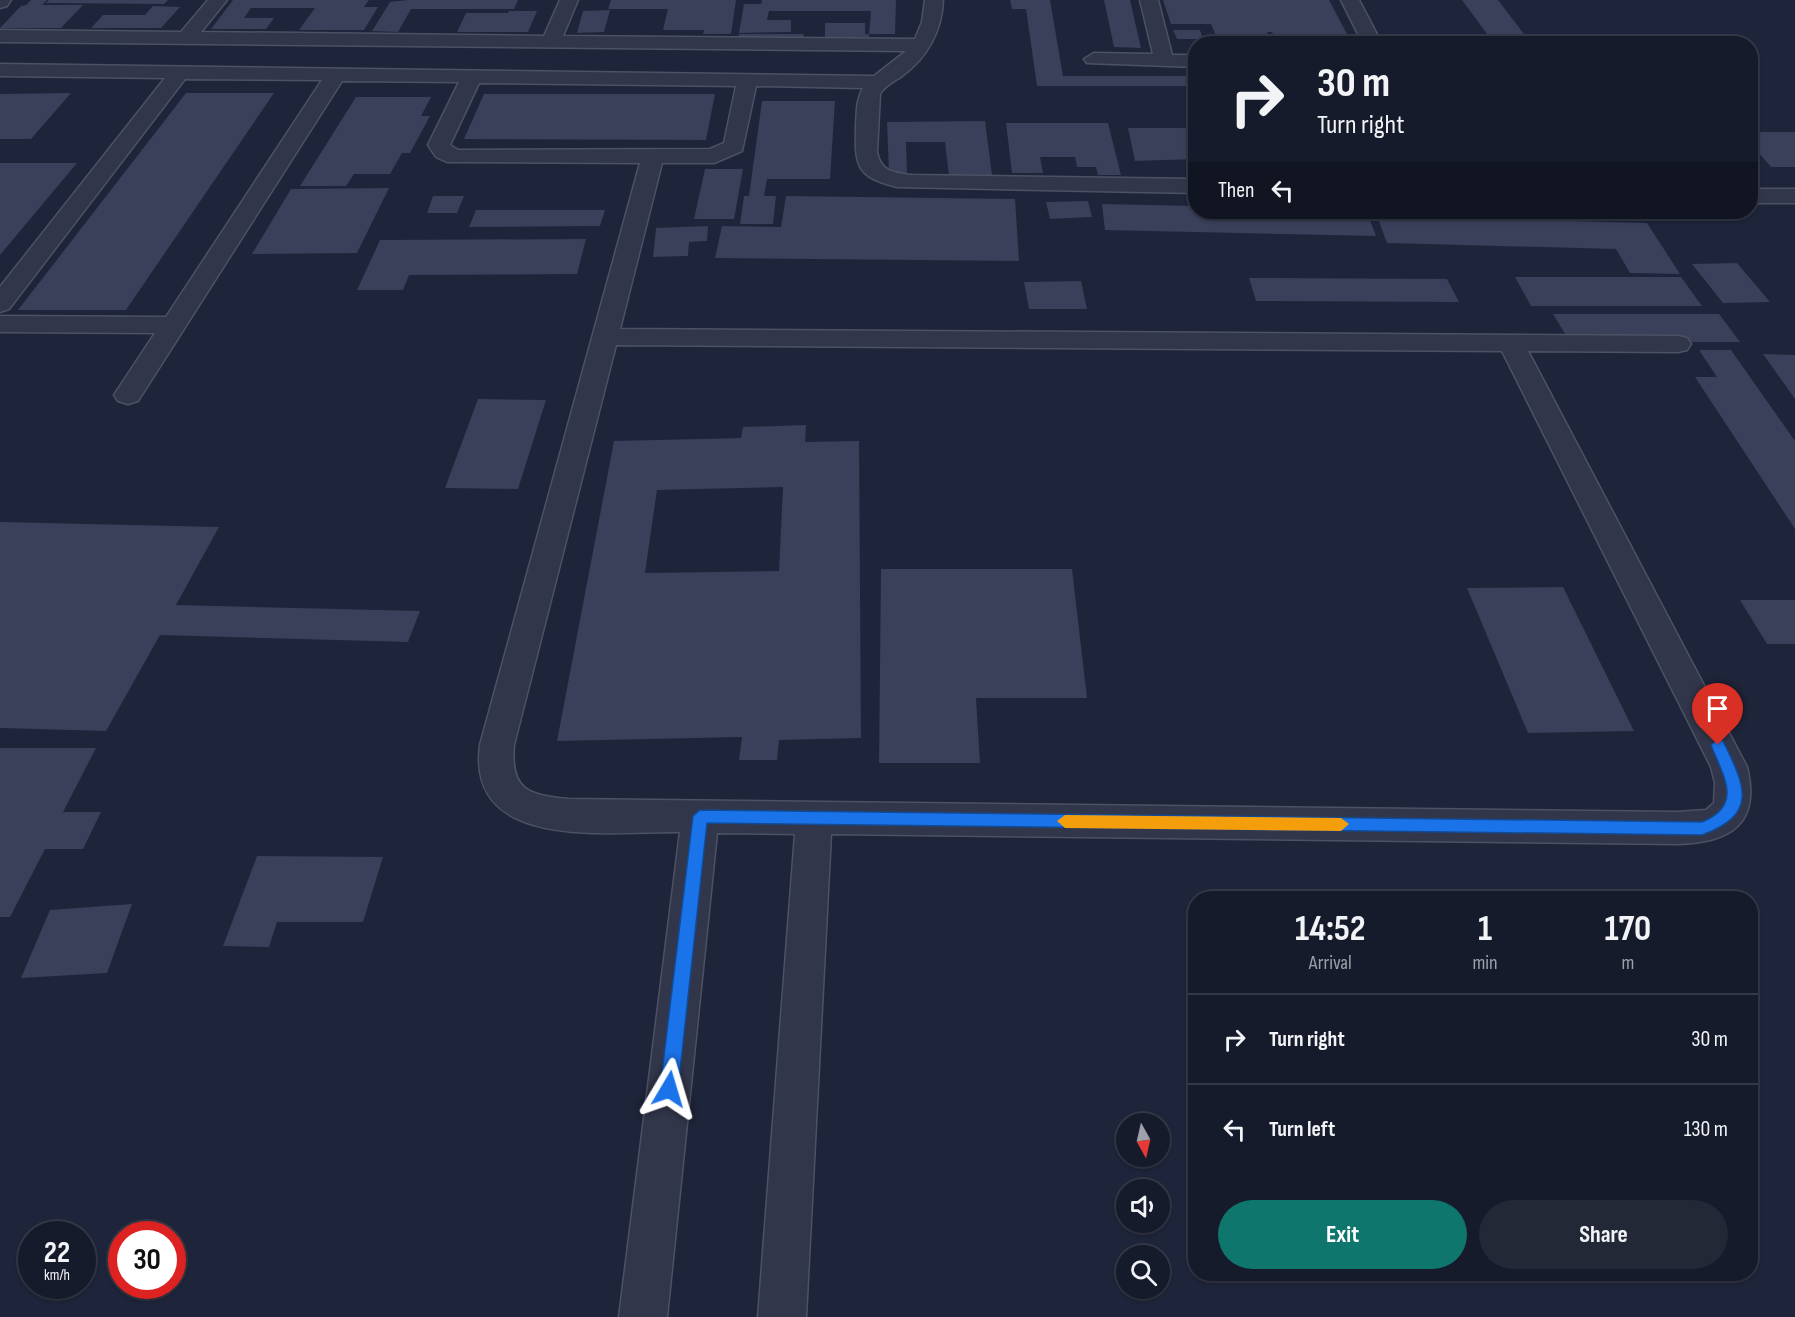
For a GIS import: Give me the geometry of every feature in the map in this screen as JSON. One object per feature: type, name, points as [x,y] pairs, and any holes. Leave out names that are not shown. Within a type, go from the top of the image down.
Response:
[{"type":"street","points":[[186,38],[218,0]]},
{"type":"street","points":[[551,42],[569,0]]},
{"type":"street","points":[[934,0],[933,19],[921,45],[904,65],[878,82],[869,97],[865,156],[873,171],[884,177],[912,182],[1188,186]]},
{"type":"street","points":[[1149,0],[1164,60]]},
{"type":"street","points":[[1350,0],[1369,36]]},
{"type":"street","points":[[0,36],[921,45]]},
{"type":"street","points":[[1094,59],[1188,61]]},
{"type":"street","points":[[0,70],[878,82]]},
{"type":"street","points":[[0,303],[180,72]]},
{"type":"street","points":[[128,395],[336,74]]},
{"type":"street","points":[[472,76],[439,145],[444,152],[455,157],[652,158],[706,157],[726,152],[734,146],[747,80]]},
{"type":"street","points":[[652,158],[497,745],[495,773],[508,797],[534,812],[814,818],[1694,828],[1702,828],[1722,821],[1734,806],[1735,787],[1729,766],[1511,343]]},
{"type":"street","points":[[1758,196],[1795,196]]},
{"type":"street","points":[[0,324],[173,325]]},
{"type":"street","points":[[605,337],[1678,344]]},
{"type":"street","points":[[642,1317],[700,816]]},
{"type":"street","points":[[782,1317],[814,818]]},
{"type":"building","points":[[31,0],[47,0],[42,5],[83,5],[61,28],[0,28],[21,6]]},
{"type":"building","points":[[49,0],[168,0],[164,4],[46,3]]},
{"type":"building","points":[[233,0],[369,0],[364,7],[378,7],[364,30],[299,30],[315,8],[251,8],[244,18],[274,18],[266,29],[211,29]]},
{"type":"building","points":[[518,0],[514,9],[411,9],[398,32],[372,31],[390,2]]},
{"type":"building","points":[[611,0],[736,0],[731,34],[703,34],[704,30],[663,30],[668,9],[608,9]]},
{"type":"building","points":[[762,0],[896,0],[895,34],[869,34],[871,11],[769,11],[767,20],[791,20],[791,32],[739,33],[744,4],[761,4]]},
{"type":"building","points":[[1010,0],[1050,0],[1063,76],[1188,76],[1188,86],[1037,86],[1026,9],[1012,9]]},
{"type":"building","points":[[1104,0],[1130,0],[1141,48],[1114,47]]},
{"type":"building","points":[[1163,0],[1329,0],[1348,36],[1274,36],[1272,32],[1267,32],[1269,36],[1216,36],[1211,24],[1171,24]]},
{"type":"building","points":[[1462,0],[1498,0],[1525,36],[1489,36]]},
{"type":"building","points":[[153,6],[180,7],[161,28],[91,28],[103,15],[145,15]]},
{"type":"building","points":[[610,10],[604,32],[577,33],[583,11]]},
{"type":"building","points":[[509,11],[537,11],[528,32],[457,32],[466,13],[508,13]]},
{"type":"building","points":[[825,23],[865,23],[865,34],[869,34],[869,37],[825,38]]},
{"type":"building","points":[[1173,30],[1200,30],[1202,36],[1188,36],[1188,39],[1177,39]]},
{"type":"building","points":[[739,34],[804,34],[803,38],[738,38]]},
{"type":"building","points":[[71,93],[31,139],[0,139],[0,94]]},
{"type":"building","points":[[186,93],[274,93],[126,310],[18,310]]},
{"type":"building","points":[[484,94],[715,94],[706,140],[464,139]]},
{"type":"building","points":[[356,97],[431,97],[421,116],[430,116],[410,153],[402,153],[390,174],[354,174],[346,186],[300,186]]},
{"type":"building","points":[[762,101],[835,101],[830,179],[767,179],[764,196],[776,196],[773,224],[740,224],[744,196],[749,196]]},
{"type":"building","points":[[985,121],[992,175],[949,176],[945,142],[906,142],[907,173],[889,173],[887,122]]},
{"type":"building","points":[[1006,123],[1108,123],[1121,175],[1098,175],[1096,167],[1077,167],[1075,157],[1040,157],[1043,173],[1012,173]]},
{"type":"building","points":[[1128,128],[1188,128],[1188,159],[1135,161]]},
{"type":"building","points":[[1758,132],[1795,132],[1795,167],[1771,167],[1758,152]]},
{"type":"building","points":[[0,163],[77,163],[0,255]]},
{"type":"building","points":[[705,169],[743,169],[734,219],[694,219]]},
{"type":"building","points":[[389,188],[357,253],[252,254],[291,189]]},
{"type":"building","points":[[433,196],[464,196],[457,213],[427,213]]},
{"type":"building","points":[[786,196],[1015,199],[1019,261],[715,258],[722,226],[781,227]]},
{"type":"building","points":[[1088,201],[1092,217],[1050,219],[1046,202]]},
{"type":"building","points":[[1102,204],[1188,206],[1188,219],[1370,219],[1376,236],[1105,230]]},
{"type":"building","points":[[476,210],[605,210],[600,226],[469,227]]},
{"type":"building","points":[[1378,219],[1647,223],[1680,274],[1630,273],[1616,249],[1387,243]]},
{"type":"building","points":[[708,226],[707,241],[689,242],[688,256],[653,257],[656,228]]},
{"type":"building","points":[[586,239],[577,274],[409,275],[403,290],[357,290],[380,240]]},
{"type":"building","points":[[1737,263],[1770,302],[1723,303],[1692,264]]},
{"type":"building","points":[[1515,277],[1681,277],[1702,306],[1531,306]]},
{"type":"building","points":[[1249,278],[1447,279],[1459,302],[1256,301]]},
{"type":"building","points":[[1081,281],[1087,309],[1029,309],[1024,282]]},
{"type":"building","points":[[1553,314],[1719,314],[1740,342],[1570,342]]},
{"type":"building","points":[[1699,350],[1731,350],[1795,441],[1795,529],[1695,377],[1717,377]]},
{"type":"building","points":[[1763,354],[1795,355],[1795,399]]},
{"type":"building","points":[[478,399],[546,400],[518,489],[445,488]]},
{"type":"building","points":[[806,425],[805,442],[859,441],[861,738],[779,740],[777,760],[739,760],[742,737],[557,741],[614,441],[741,438],[743,427]],"holes":[[[783,487],[779,571],[645,573],[657,490]]]},
{"type":"building","points":[[0,522],[219,527],[176,605],[420,611],[408,642],[160,635],[106,731],[0,728]]},
{"type":"building","points":[[881,569],[1072,569],[1087,698],[976,698],[980,763],[879,763]]},
{"type":"building","points":[[1563,587],[1634,731],[1528,733],[1467,588]]},
{"type":"building","points":[[1740,600],[1795,600],[1795,644],[1767,644]]},
{"type":"building","points":[[0,748],[96,748],[63,812],[101,812],[83,849],[45,849],[10,917],[0,917]]},
{"type":"building","points":[[257,856],[383,857],[363,922],[277,922],[269,947],[223,946]]},
{"type":"building","points":[[132,904],[107,973],[21,978],[50,910]]},
{"type":"slow traffic","points":[[1065,821],[1341,824]]},
{"type":"route","points":[[669,1089],[700,816],[1702,828],[1722,821],[1734,806],[1735,787],[1729,766],[1718,745]]}]
